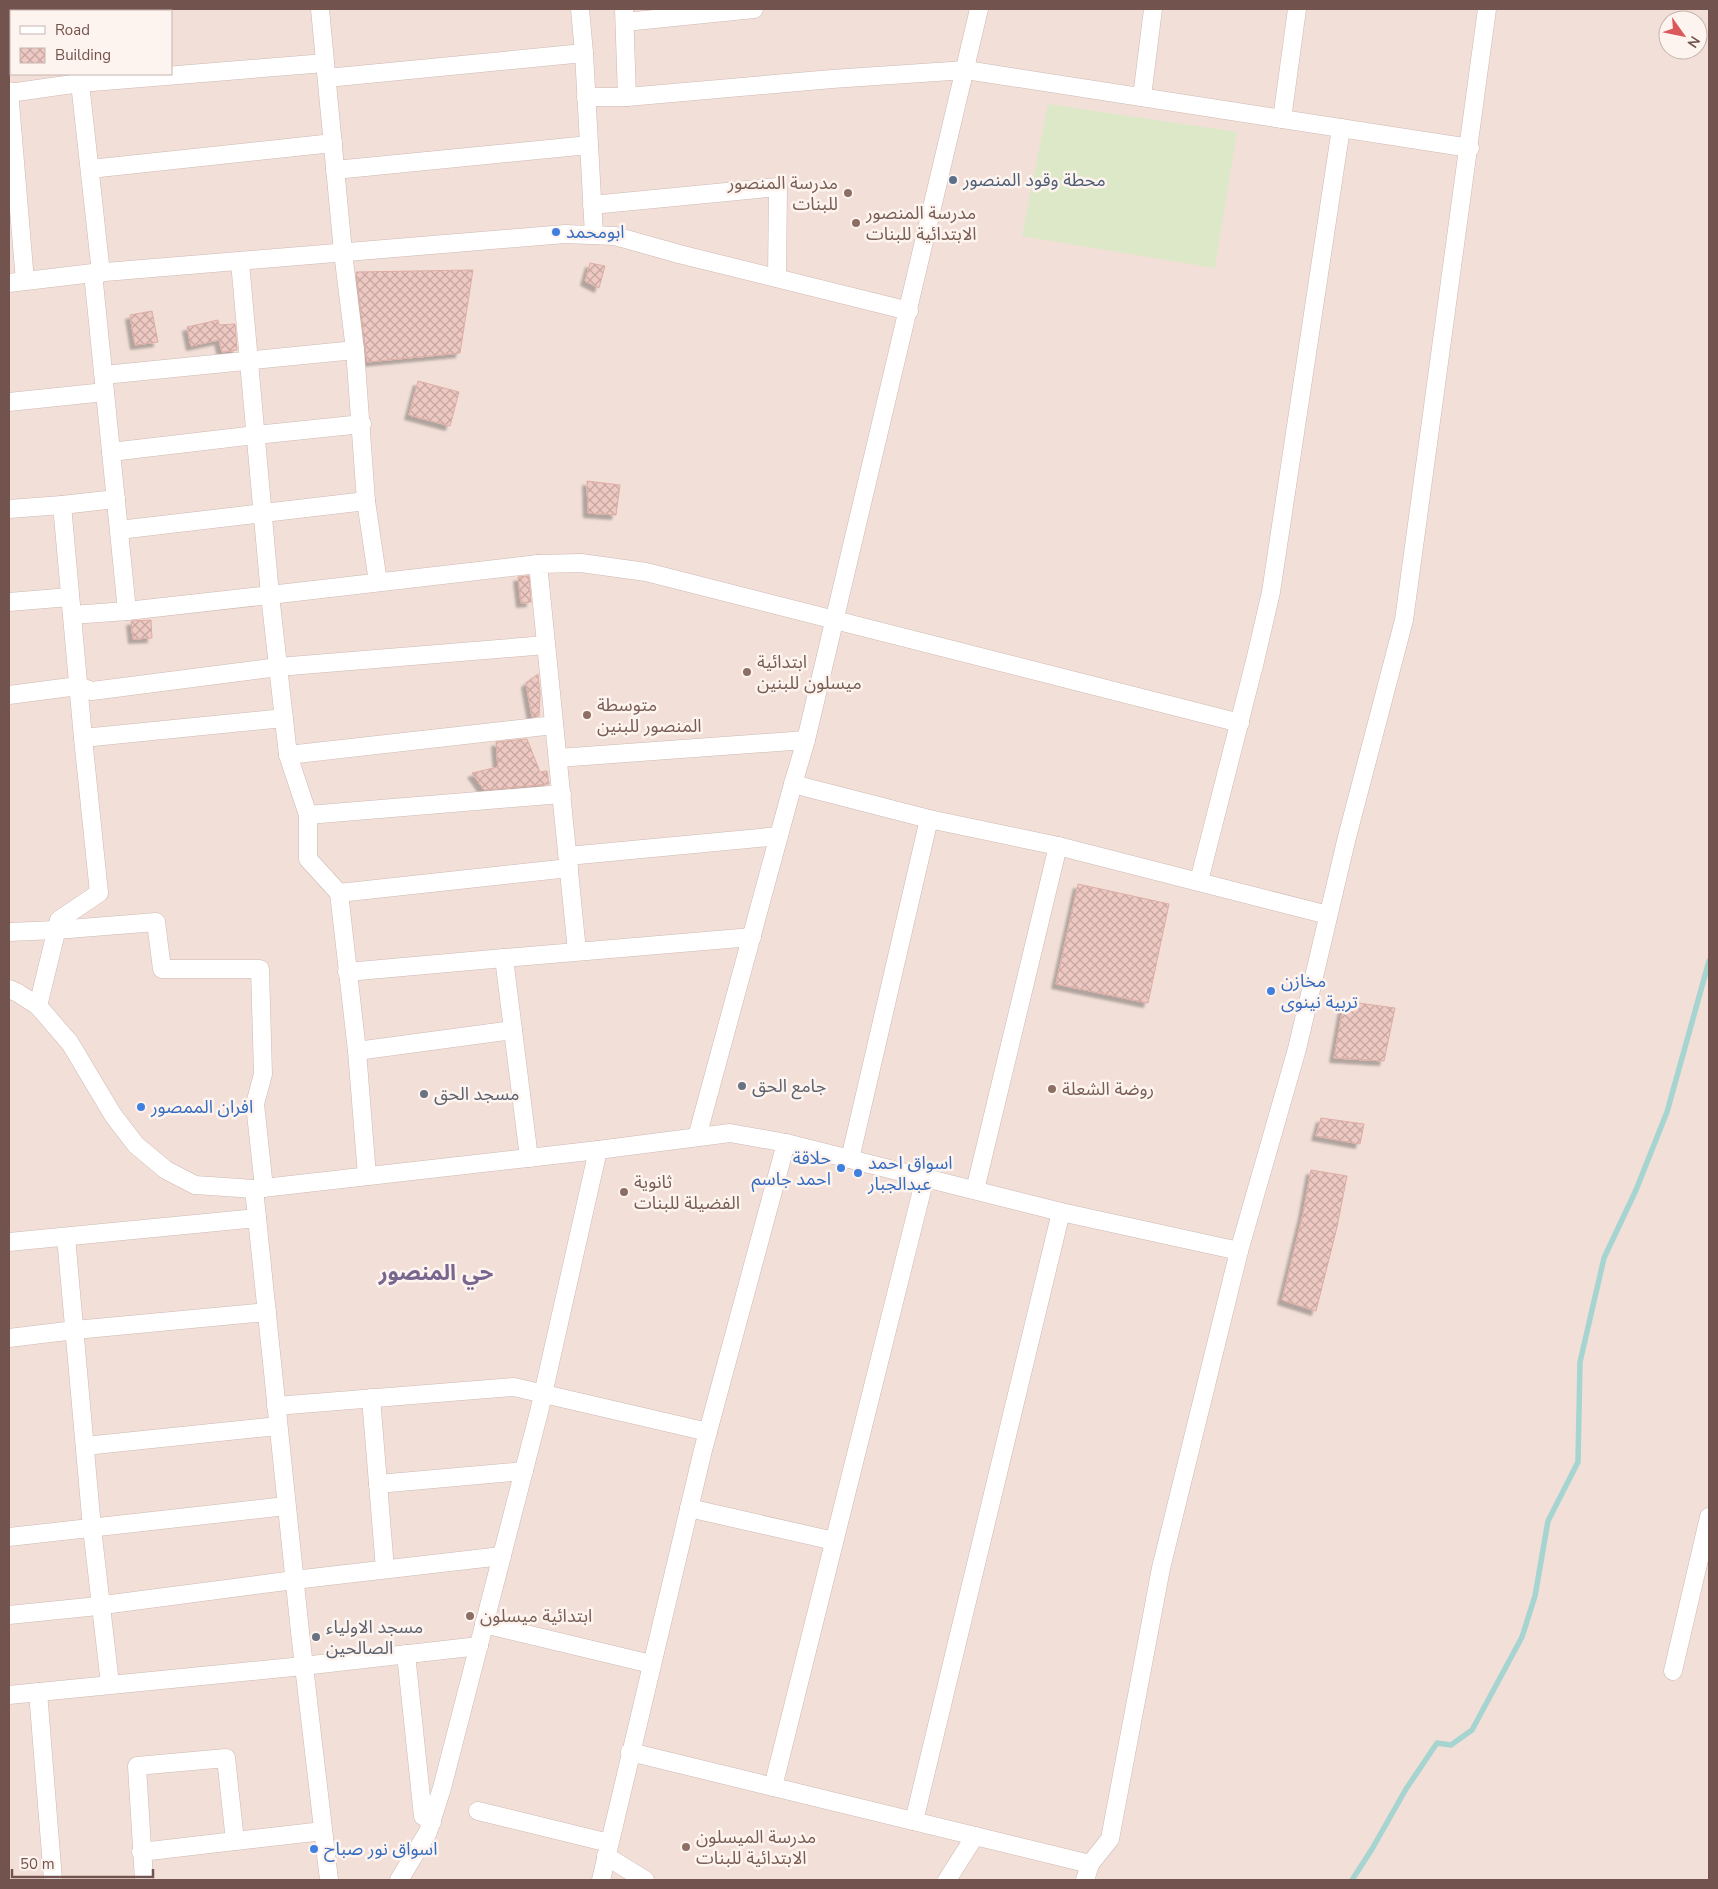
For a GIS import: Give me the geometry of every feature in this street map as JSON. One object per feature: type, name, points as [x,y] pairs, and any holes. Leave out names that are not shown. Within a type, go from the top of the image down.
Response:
[{"type":"street","points":[[320,9],[343,252],[362,424],[366,501],[378,582]]},
{"type":"street","points":[[580,9],[594,235]]},
{"type":"street","points":[[627,97],[625,15],[754,9]]},
{"type":"street","points":[[697,1138],[806,740],[979,9]]},
{"type":"street","points":[[1142,97],[1153,9]]},
{"type":"street","points":[[1282,119],[1297,9]]},
{"type":"street","points":[[630,1752],[975,1836],[1087,1872],[1110,1840],[1161,1568],[1239,1251],[1297,1049],[1346,841],[1404,620],[1470,148],[1487,9]]},
{"type":"street","points":[[584,53],[326,70],[80,78],[9,93],[17,282],[97,273],[566,234],[615,236],[909,310]]},
{"type":"street","points":[[586,97],[627,97],[832,79],[966,70],[1470,148]]},
{"type":"street","points":[[80,78],[90,169],[105,384],[127,611]]},
{"type":"street","points":[[1198,881],[1240,723],[1271,592],[1341,128]]},
{"type":"street","points":[[90,169],[333,143]]},
{"type":"street","points":[[335,170],[589,145]]},
{"type":"street","points":[[592,205],[778,187],[778,278]]},
{"type":"street","points":[[240,262],[270,595],[288,755],[308,816],[308,859],[339,893],[357,1051],[367,1176]]},
{"type":"street","points":[[9,402],[105,384],[249,361],[355,350]]},
{"type":"street","points":[[111,452],[256,434],[362,424]]},
{"type":"street","points":[[9,509],[62,506],[116,499]]},
{"type":"street","points":[[119,530],[366,501]]},
{"type":"street","points":[[38,1006],[59,920],[99,893],[62,506]]},
{"type":"street","points":[[72,615],[127,611],[538,564],[581,563],[646,572],[1240,723]]},
{"type":"street","points":[[538,564],[577,951]]},
{"type":"street","points":[[9,602],[70,597]]},
{"type":"street","points":[[9,695],[78,686],[92,691],[278,667],[546,644]]},
{"type":"street","points":[[83,738],[284,718]]},
{"type":"street","points":[[288,755],[554,724]]},
{"type":"street","points":[[558,758],[806,740]]},
{"type":"street","points":[[793,784],[929,818],[1058,846],[1328,915]]},
{"type":"street","points":[[308,816],[562,794]]},
{"type":"street","points":[[850,1159],[929,818]]},
{"type":"street","points":[[339,893],[779,836]]},
{"type":"street","points":[[975,1190],[1058,846]]},
{"type":"street","points":[[9,932],[156,922],[162,969],[260,969],[263,1074],[255,1104],[259,1188],[257,1218],[294,1580],[329,1880]]},
{"type":"street","points":[[347,972],[752,937]]},
{"type":"street","points":[[504,958],[529,1158]]},
{"type":"street","points":[[9,989],[38,1006],[70,1042],[113,1115],[136,1145],[166,1170],[195,1185],[259,1188],[598,1150],[730,1133],[850,1159],[1061,1212],[1239,1251]]},
{"type":"street","points":[[357,1051],[513,1030]]},
{"type":"street","points":[[601,1880],[651,1664],[708,1432],[786,1144]]},
{"type":"street","points":[[399,1880],[428,1832],[442,1788],[524,1471],[598,1150]]},
{"type":"street","points":[[773,1787],[925,1178]]},
{"type":"street","points":[[914,1821],[1061,1212]]},
{"type":"street","points":[[9,1242],[257,1218]]},
{"type":"street","points":[[66,1237],[92,1528],[110,1684]]},
{"type":"street","points":[[9,1338],[267,1312]]},
{"type":"street","points":[[276,1406],[514,1387],[708,1432]]},
{"type":"street","points":[[371,1398],[385,1570]]},
{"type":"street","points":[[85,1446],[278,1426]]},
{"type":"street","points":[[378,1484],[524,1471]]},
{"type":"street","points":[[9,1537],[286,1506]]},
{"type":"street","points":[[689,1508],[834,1541]]},
{"type":"street","points":[[1673,1671],[1709,1517]]},
{"type":"street","points":[[9,1615],[502,1556]]},
{"type":"street","points":[[484,1624],[651,1664]]},
{"type":"street","points":[[9,1695],[304,1666],[479,1646]]},
{"type":"street","points":[[406,1654],[423,1816],[432,1822]]},
{"type":"street","points":[[38,1692],[53,1880]]},
{"type":"street","points":[[144,1880],[136,1766],[226,1758],[235,1841]]},
{"type":"street","points":[[478,1810],[608,1849],[645,1880]]},
{"type":"street","points":[[141,1852],[323,1831]]},
{"type":"street","points":[[946,1880],[975,1836]]},
{"type":"shaded area","points":[[9,9],[1709,9],[1709,1880],[9,1880]]},
{"type":"green space","points":[[1048,104],[1237,132],[1215,268],[1022,236]]},
{"type":"building","points":[[590,263],[605,266],[599,288],[585,281]]},
{"type":"building","points":[[473,270],[460,353],[367,362],[356,272]]},
{"type":"building","points":[[152,311],[158,342],[135,345],[130,315]]},
{"type":"building","points":[[218,320],[219,325],[235,324],[237,350],[222,352],[219,340],[191,346],[187,327]]},
{"type":"building","points":[[418,381],[459,392],[450,426],[409,415]]},
{"type":"building","points":[[587,481],[620,485],[616,515],[588,513]]},
{"type":"building","points":[[529,576],[531,602],[521,603],[518,577]]},
{"type":"building","points":[[151,620],[152,638],[133,639],[131,621]]},
{"type":"building","points":[[538,674],[540,694],[539,716],[532,717],[526,683]]},
{"type":"building","points":[[527,739],[540,772],[547,771],[549,784],[484,790],[472,773],[498,767],[496,742]]},
{"type":"building","points":[[1078,884],[1169,904],[1148,1003],[1056,984]]},
{"type":"building","points":[[1344,1001],[1395,1008],[1384,1061],[1334,1058]]},
{"type":"building","points":[[1321,1118],[1364,1124],[1360,1144],[1316,1136]]},
{"type":"building","points":[[1311,1170],[1347,1176],[1337,1227],[1316,1311],[1282,1300],[1303,1214]]},
{"type":"waterway","points":[[1352,1880],[1406,1789],[1437,1743],[1451,1745],[1472,1730],[1522,1637],[1535,1596],[1548,1521],[1578,1462],[1580,1362],[1604,1258],[1636,1190],[1667,1112],[1709,961]]},
{"type":"place","name":"محطة وقود المنصور","points":[[953,180]]},
{"type":"place","name":"مدرسة المنصور للبنات","points":[[848,193]]},
{"type":"place","name":"مدرسة المنصور الابتدائية للبنات","points":[[856,223]]},
{"type":"place","name":"ابومحمد","points":[[556,232]]},
{"type":"place","name":"ابتدائية ميسلون للبنين","points":[[747,672]]},
{"type":"place","name":"متوسطة المنصور للبنين","points":[[587,715]]},
{"type":"place","name":"مخازن تربية نينوى","points":[[1271,991]]},
{"type":"place","name":"جامع الحق","points":[[742,1086]]},
{"type":"place","name":"روضة الشعلة","points":[[1052,1089]]},
{"type":"place","name":"مسجد الحق","points":[[424,1094]]},
{"type":"place","name":"افران الممصور","points":[[141,1107]]},
{"type":"place","name":"حلاقة احمد جاسم","points":[[841,1168]]},
{"type":"place","name":"اسواق احمد عبدالجبار","points":[[858,1173]]},
{"type":"place","name":"ثانوية الفضيلة للبنات","points":[[624,1192]]},
{"type":"place","name":"ابتدائية ميسلون","points":[[470,1616]]},
{"type":"place","name":"مسجد الاولياء الصالحين","points":[[316,1637]]},
{"type":"place","name":"مدرسة الميسلون الابتدائية للبنات","points":[[686,1847]]},
{"type":"place","name":"اسواق نور صباح","points":[[314,1849]]},
{"type":"district","name":"حي المنصور","points":[[436,1272]]}]
